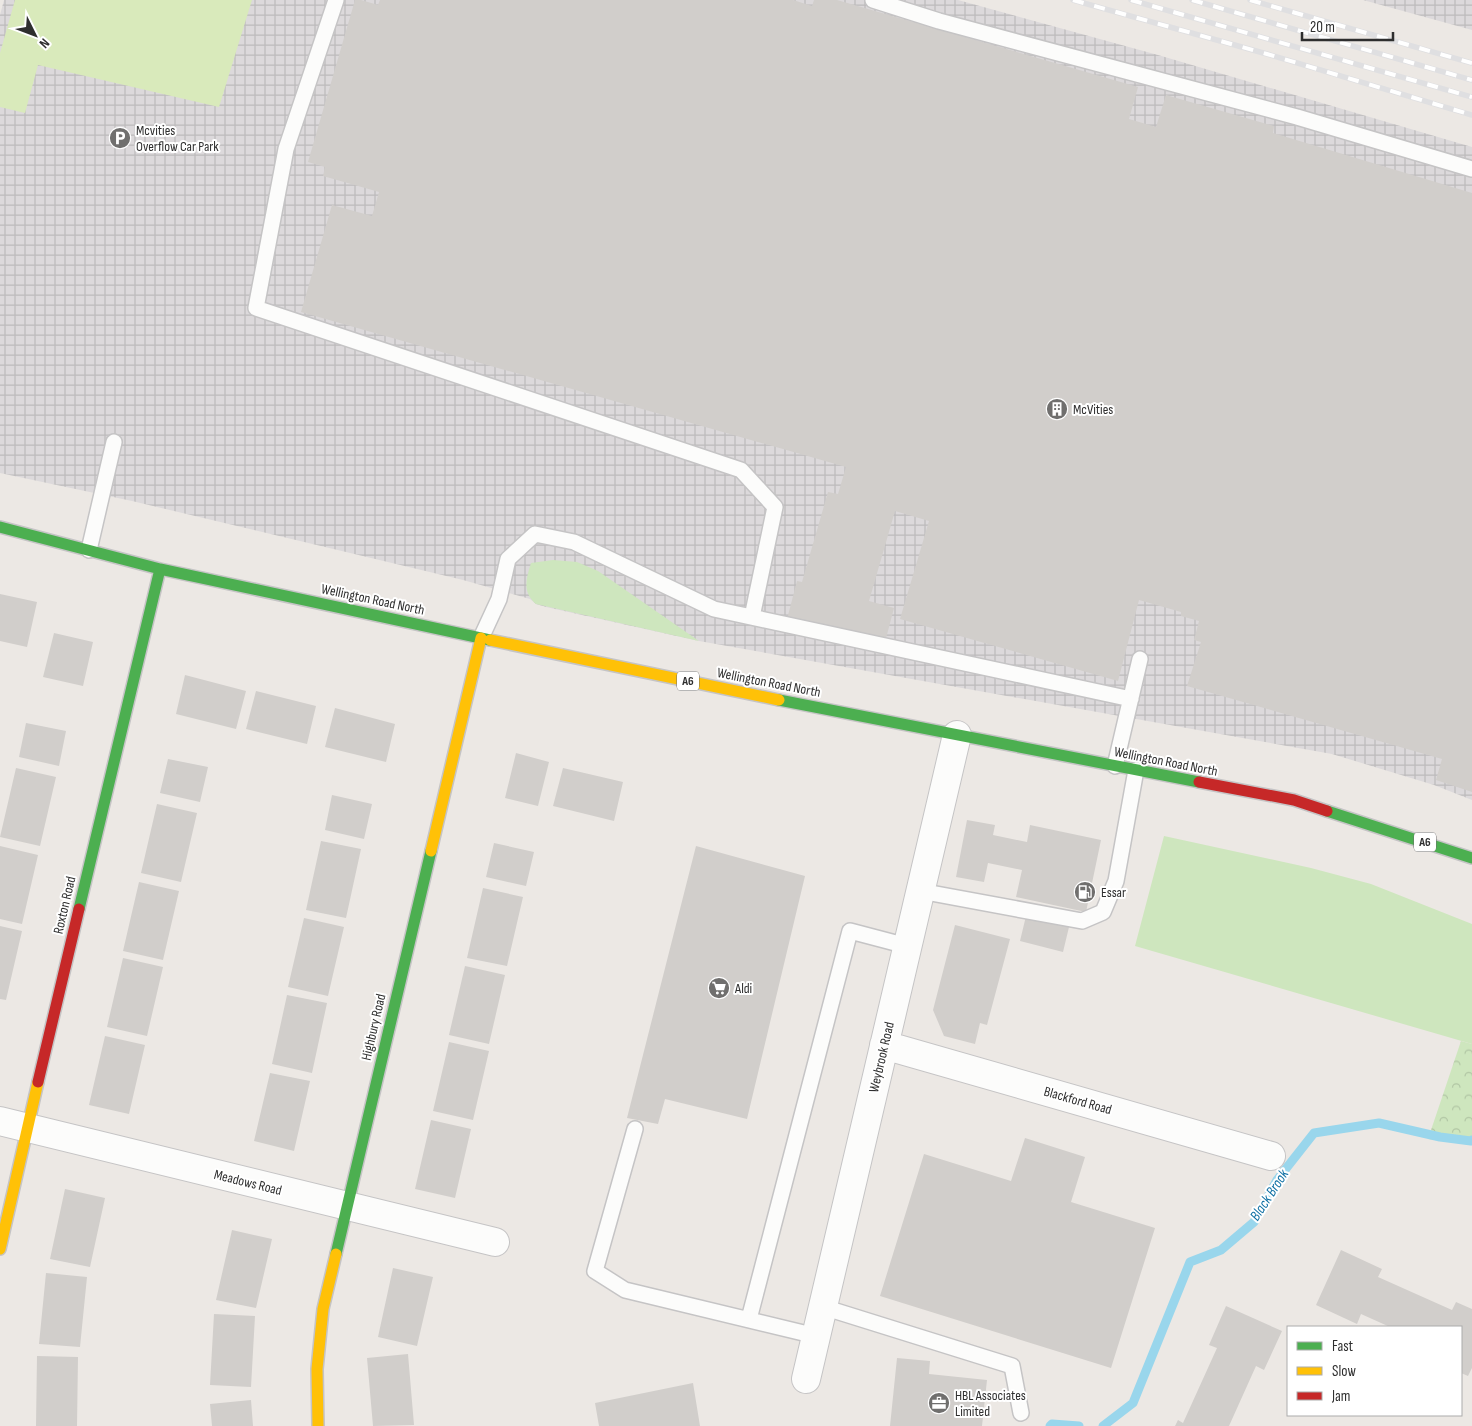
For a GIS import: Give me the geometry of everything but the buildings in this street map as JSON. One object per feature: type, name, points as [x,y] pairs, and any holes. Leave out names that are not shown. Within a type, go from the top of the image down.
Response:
[{"type":"main road","name":"Wellington Road North","points":[[0,527],[160,568],[480,638],[957,735],[1294,800],[1472,858]]},
{"type":"main road","name":"Roxton Road","points":[[0,1250],[27,1128],[160,568]]},
{"type":"main road","name":"Highbury Road","points":[[318,1426],[317,1369],[323,1309],[480,638]]},
{"type":"street","name":"Weybrook Road","points":[[806,1379],[957,735]]},
{"type":"street","name":"Blackford Road","points":[[884,1045],[1271,1156]]},
{"type":"street","name":"Meadows Road","points":[[0,1121],[496,1242]]},
{"type":"lane","points":[[336,0],[286,148],[256,308],[741,470],[775,507],[752,617]]},
{"type":"lane","points":[[873,0],[940,21],[1297,117],[1472,168]]},
{"type":"lane","points":[[89,550],[114,442]]},
{"type":"lane","points":[[480,638],[499,599],[508,560],[535,534],[574,542],[714,609],[1131,699]]},
{"type":"lane","points":[[1115,766],[1140,659]]},
{"type":"lane","points":[[920,891],[1082,921],[1103,912],[1116,881],[1136,770]]},
{"type":"lane","points":[[749,1320],[850,931],[907,946]]},
{"type":"lane","points":[[635,1129],[595,1271],[626,1290],[816,1336]]},
{"type":"lane","points":[[823,1307],[1012,1366],[1020,1413]]},
{"type":"shaded area","name":"McVities","points":[[4,0],[958,0],[1158,55],[1472,147],[1472,800],[1434,785],[1332,754],[699,641],[546,607],[536,604],[530,599],[463,580],[132,501],[0,473],[0,15]]},
{"type":"shaded area","points":[[1363,0],[1472,0],[1472,30]]},
{"type":"green space","points":[[15,0],[252,0],[219,107],[38,65],[25,113],[0,107],[0,53]]},
{"type":"green space","points":[[553,560],[577,562],[598,571],[699,641],[536,604],[529,595],[526,585],[531,563]]},
{"type":"green space","points":[[1164,836],[1311,868],[1371,884],[1472,924],[1472,1044],[1135,946]]},
{"type":"green space","points":[[1461,1041],[1472,1044],[1472,1145],[1428,1139]]},
{"type":"waterway","name":"Black Brook","points":[[1103,1426],[1133,1403],[1190,1262],[1221,1250],[1254,1222],[1277,1180],[1314,1133],[1379,1123],[1440,1137],[1472,1140]]},
{"type":"waterway","name":"Black Brook","points":[[1050,1426],[1052,1424],[1079,1426]]},
{"type":"railway","points":[[1073,0],[1267,54],[1472,115]]},
{"type":"railway","points":[[1131,0],[1472,97]]},
{"type":"railway","points":[[1192,0],[1472,80]]},
{"type":"railway","points":[[1250,0],[1472,63]]},
{"type":"traffic: fast","points":[[0,527],[160,569],[490,640]]},
{"type":"traffic: fast","points":[[79,909],[160,569]]},
{"type":"traffic: fast","points":[[779,700],[1199,782]]},
{"type":"traffic: fast","points":[[1327,811],[1472,858]]},
{"type":"traffic: fast","points":[[336,1254],[431,851]]},
{"type":"traffic: slow","points":[[431,851],[481,638]]},
{"type":"traffic: slow","points":[[490,640],[779,700]]},
{"type":"traffic: slow","points":[[0,1249],[38,1082]]},
{"type":"traffic: slow","points":[[318,1426],[317,1369],[323,1309],[336,1254]]},
{"type":"traffic: jam","points":[[1199,782],[1294,800],[1327,811]]},
{"type":"traffic: jam","points":[[38,1082],[79,909]]},
{"type":"place","name":"Mcvities Overflow Car Park","points":[[120,138]]},
{"type":"place","name":"McVities","points":[[1057,409]]},
{"type":"place","name":"Essar","points":[[1085,892]]},
{"type":"place","name":"Aldi","points":[[719,988]]},
{"type":"place","name":"HBL Associates Limited","points":[[939,1403]]}]
